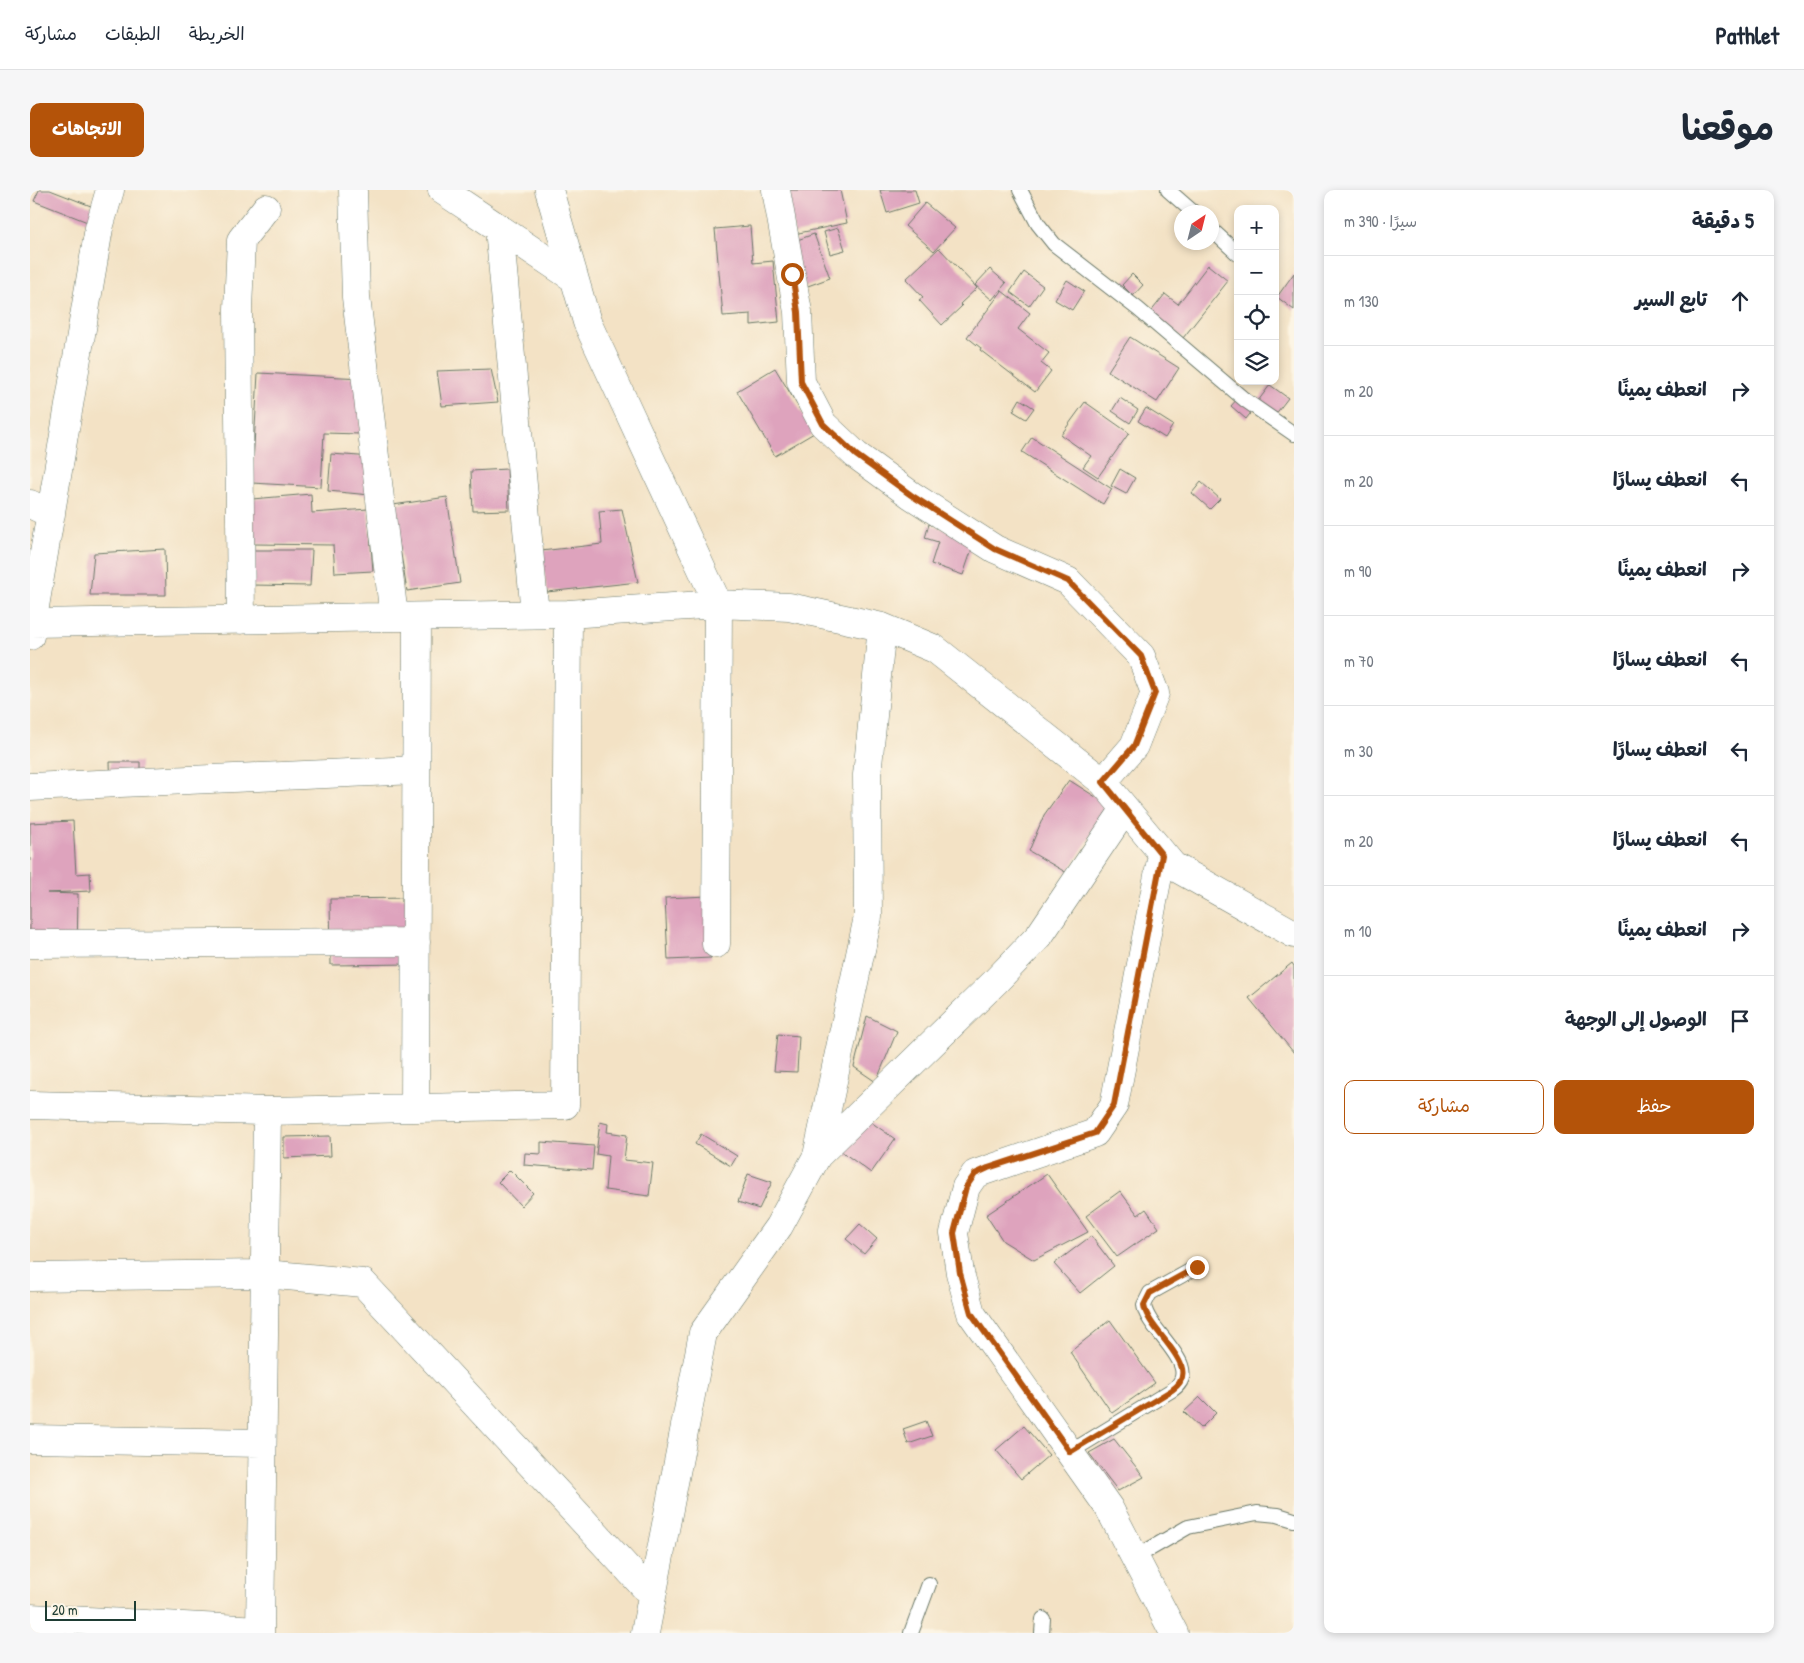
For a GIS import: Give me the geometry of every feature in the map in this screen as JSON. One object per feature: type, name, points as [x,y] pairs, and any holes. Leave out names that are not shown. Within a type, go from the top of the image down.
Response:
[{"type":"street","points":[[353,190],[356,297],[406,617],[416,770],[415,1108]]},
{"type":"street","points":[[442,190],[572,277]]},
{"type":"street","points":[[549,190],[572,277],[587,322],[718,604],[716,944]]},
{"type":"street","points":[[776,190],[798,312],[801,382],[823,424],[856,455],[911,495],[995,549],[1068,581],[1141,656],[1155,693],[1134,746],[1103,782]]},
{"type":"street","points":[[108,191],[40,509],[31,629],[241,620],[568,614],[718,604],[789,607],[882,627],[935,649],[1103,782],[1173,866],[1294,934]]},
{"type":"street","points":[[241,620],[238,309],[241,240],[266,208]]},
{"type":"street","points":[[499,228],[535,614]]},
{"type":"street","points":[[30,1105],[267,1111],[565,1104],[568,614]]},
{"type":"street","points":[[645,1633],[703,1334],[779,1226],[817,1156],[868,916],[867,775],[882,627]]},
{"type":"street","points":[[30,787],[416,770]]},
{"type":"street","points":[[817,1156],[995,982],[1039,936],[1126,809]]},
{"type":"street","points":[[1162,855],[1114,1105],[1095,1133],[975,1174],[966,1187],[954,1233],[960,1273],[971,1313],[1109,1508],[1174,1633]]},
{"type":"street","points":[[30,944],[416,942]]},
{"type":"street","points":[[30,1618],[260,1631],[267,1111]]},
{"type":"street","points":[[30,1277],[265,1274],[363,1283],[652,1595]]},
{"type":"street","points":[[30,1439],[262,1443]]},
{"type":"lane","points":[[1020,190],[1038,224],[1054,244],[1138,309],[1245,400],[1294,434]]},
{"type":"lane","points":[[1168,190],[1185,205]]},
{"type":"lane","points":[[1219,236],[1234,250]]},
{"type":"lane","points":[[1070,1452],[1172,1390],[1182,1381],[1184,1374],[1180,1361],[1148,1318],[1144,1305],[1150,1293],[1197,1267]]},
{"type":"lane","points":[[1136,1557],[1188,1527],[1257,1513],[1278,1515],[1294,1520]]},
{"type":"lane","points":[[911,1633],[929,1584]]},
{"type":"lane","points":[[1042,1633],[1043,1619]]},
{"type":"building","points":[[39,190],[50,190],[96,208],[90,223],[34,201]]},
{"type":"building","points":[[785,190],[840,190],[847,223],[794,234]]},
{"type":"building","points":[[880,190],[915,190],[919,203],[887,213]]},
{"type":"building","points":[[925,203],[955,228],[934,251],[905,226]]},
{"type":"building","points":[[750,226],[753,263],[773,261],[779,322],[751,325],[751,314],[723,316],[715,229]]},
{"type":"building","points":[[838,228],[845,250],[830,254],[824,232]]},
{"type":"building","points":[[814,234],[830,278],[805,287],[789,243]]},
{"type":"building","points":[[939,248],[977,288],[942,325],[919,300],[923,297],[906,279]]},
{"type":"building","points":[[1208,265],[1228,281],[1183,338],[1150,313],[1165,294],[1178,304]]},
{"type":"building","points":[[990,269],[1006,283],[992,300],[975,285]]},
{"type":"building","points":[[1024,272],[1043,286],[1029,306],[1010,292]]},
{"type":"building","points":[[1294,273],[1294,310],[1279,299],[1279,294]]},
{"type":"building","points":[[1132,274],[1143,285],[1133,296],[1122,285]]},
{"type":"building","points":[[1067,280],[1084,291],[1072,310],[1055,300]]},
{"type":"building","points":[[1002,291],[1030,313],[1018,329],[1049,353],[1041,363],[1051,371],[1035,392],[980,350],[981,348],[967,337]]},
{"type":"building","points":[[1130,337],[1179,368],[1157,402],[1108,371]]},
{"type":"building","points":[[775,368],[814,433],[775,456],[737,391]]},
{"type":"building","points":[[491,369],[498,402],[442,406],[437,371]]},
{"type":"building","points":[[258,373],[363,378],[360,434],[324,433],[321,487],[252,483]]},
{"type":"building","points":[[1270,385],[1288,398],[1275,415],[1258,403],[1246,419],[1231,406],[1244,391],[1258,401]]},
{"type":"building","points":[[1120,398],[1138,410],[1130,423],[1112,411]]},
{"type":"building","points":[[1020,399],[1034,408],[1026,419],[1013,411]]},
{"type":"building","points":[[1085,402],[1129,433],[1098,477],[1083,467],[1091,456],[1061,435]]},
{"type":"building","points":[[1146,408],[1173,425],[1165,438],[1138,421]]},
{"type":"building","points":[[1032,437],[1112,489],[1103,504],[1022,452]]},
{"type":"building","points":[[331,454],[373,457],[370,495],[328,491]]},
{"type":"building","points":[[507,469],[509,510],[473,511],[471,471]]},
{"type":"building","points":[[1120,469],[1135,478],[1126,494],[1111,486]]},
{"type":"building","points":[[1201,482],[1220,499],[1210,509],[1192,493]]},
{"type":"building","points":[[311,494],[312,513],[368,509],[373,571],[335,573],[333,545],[254,544],[252,499]]},
{"type":"building","points":[[447,497],[460,583],[407,591],[393,505]]},
{"type":"building","points":[[622,509],[638,582],[547,592],[541,551],[602,544],[599,511]]},
{"type":"building","points":[[929,524],[975,540],[963,575],[931,564],[938,542],[925,538]]},
{"type":"building","points":[[165,549],[166,595],[90,595],[94,553]]},
{"type":"building","points":[[252,550],[312,550],[310,586],[252,585]]},
{"type":"building","points":[[110,762],[140,762],[140,790],[111,790]]},
{"type":"building","points":[[1069,780],[1110,806],[1067,873],[1029,851],[1044,815]]},
{"type":"building","points":[[73,821],[76,874],[90,873],[91,891],[47,893],[78,894],[77,956],[30,955],[30,823]]},
{"type":"building","points":[[708,896],[711,958],[668,960],[665,898]]},
{"type":"building","points":[[412,898],[413,964],[331,965],[330,899]]},
{"type":"building","points":[[1292,963],[1294,966],[1294,1053],[1249,998]]},
{"type":"building","points":[[867,1016],[897,1031],[876,1082],[854,1067]]},
{"type":"building","points":[[778,1034],[799,1036],[797,1072],[774,1071]]},
{"type":"building","points":[[868,1120],[895,1139],[871,1173],[841,1151]]},
{"type":"building","points":[[600,1122],[608,1124],[607,1132],[627,1135],[624,1160],[653,1163],[649,1196],[605,1190],[608,1156],[596,1154]]},
{"type":"building","points":[[701,1134],[737,1156],[731,1166],[695,1144]]},
{"type":"building","points":[[330,1136],[331,1156],[284,1158],[284,1137]]},
{"type":"building","points":[[541,1142],[594,1146],[592,1170],[524,1165],[525,1153],[541,1154]]},
{"type":"building","points":[[510,1170],[533,1193],[521,1206],[498,1182]]},
{"type":"building","points":[[748,1174],[772,1182],[759,1209],[738,1202]]},
{"type":"building","points":[[1047,1174],[1088,1232],[1034,1260],[1003,1241],[986,1215]]},
{"type":"building","points":[[1120,1191],[1138,1215],[1146,1209],[1159,1228],[1117,1257],[1086,1216]]},
{"type":"building","points":[[860,1224],[877,1239],[864,1254],[846,1239]]},
{"type":"building","points":[[1091,1236],[1114,1266],[1080,1293],[1054,1264]]},
{"type":"building","points":[[1110,1320],[1155,1383],[1112,1413],[1070,1352]]},
{"type":"building","points":[[1200,1397],[1216,1413],[1201,1428],[1184,1412]]},
{"type":"building","points":[[926,1421],[932,1436],[908,1444],[903,1429]]},
{"type":"building","points":[[1024,1426],[1049,1455],[1021,1479],[996,1450]]},
{"type":"building","points":[[1114,1439],[1144,1477],[1118,1491],[1089,1453]]},
{"type":"route","points":[[792,274],[798,312],[801,382],[823,424],[856,455],[911,495],[995,549],[1068,581],[1141,656],[1155,693],[1134,746],[1103,782],[1162,855],[1114,1105],[1105,1121],[1095,1133],[988,1168],[975,1174],[966,1187],[954,1233],[960,1273],[971,1313],[1070,1452],[1172,1390],[1182,1381],[1184,1374],[1180,1361],[1144,1312],[1144,1305],[1145,1299],[1150,1293],[1197,1267]]}]
